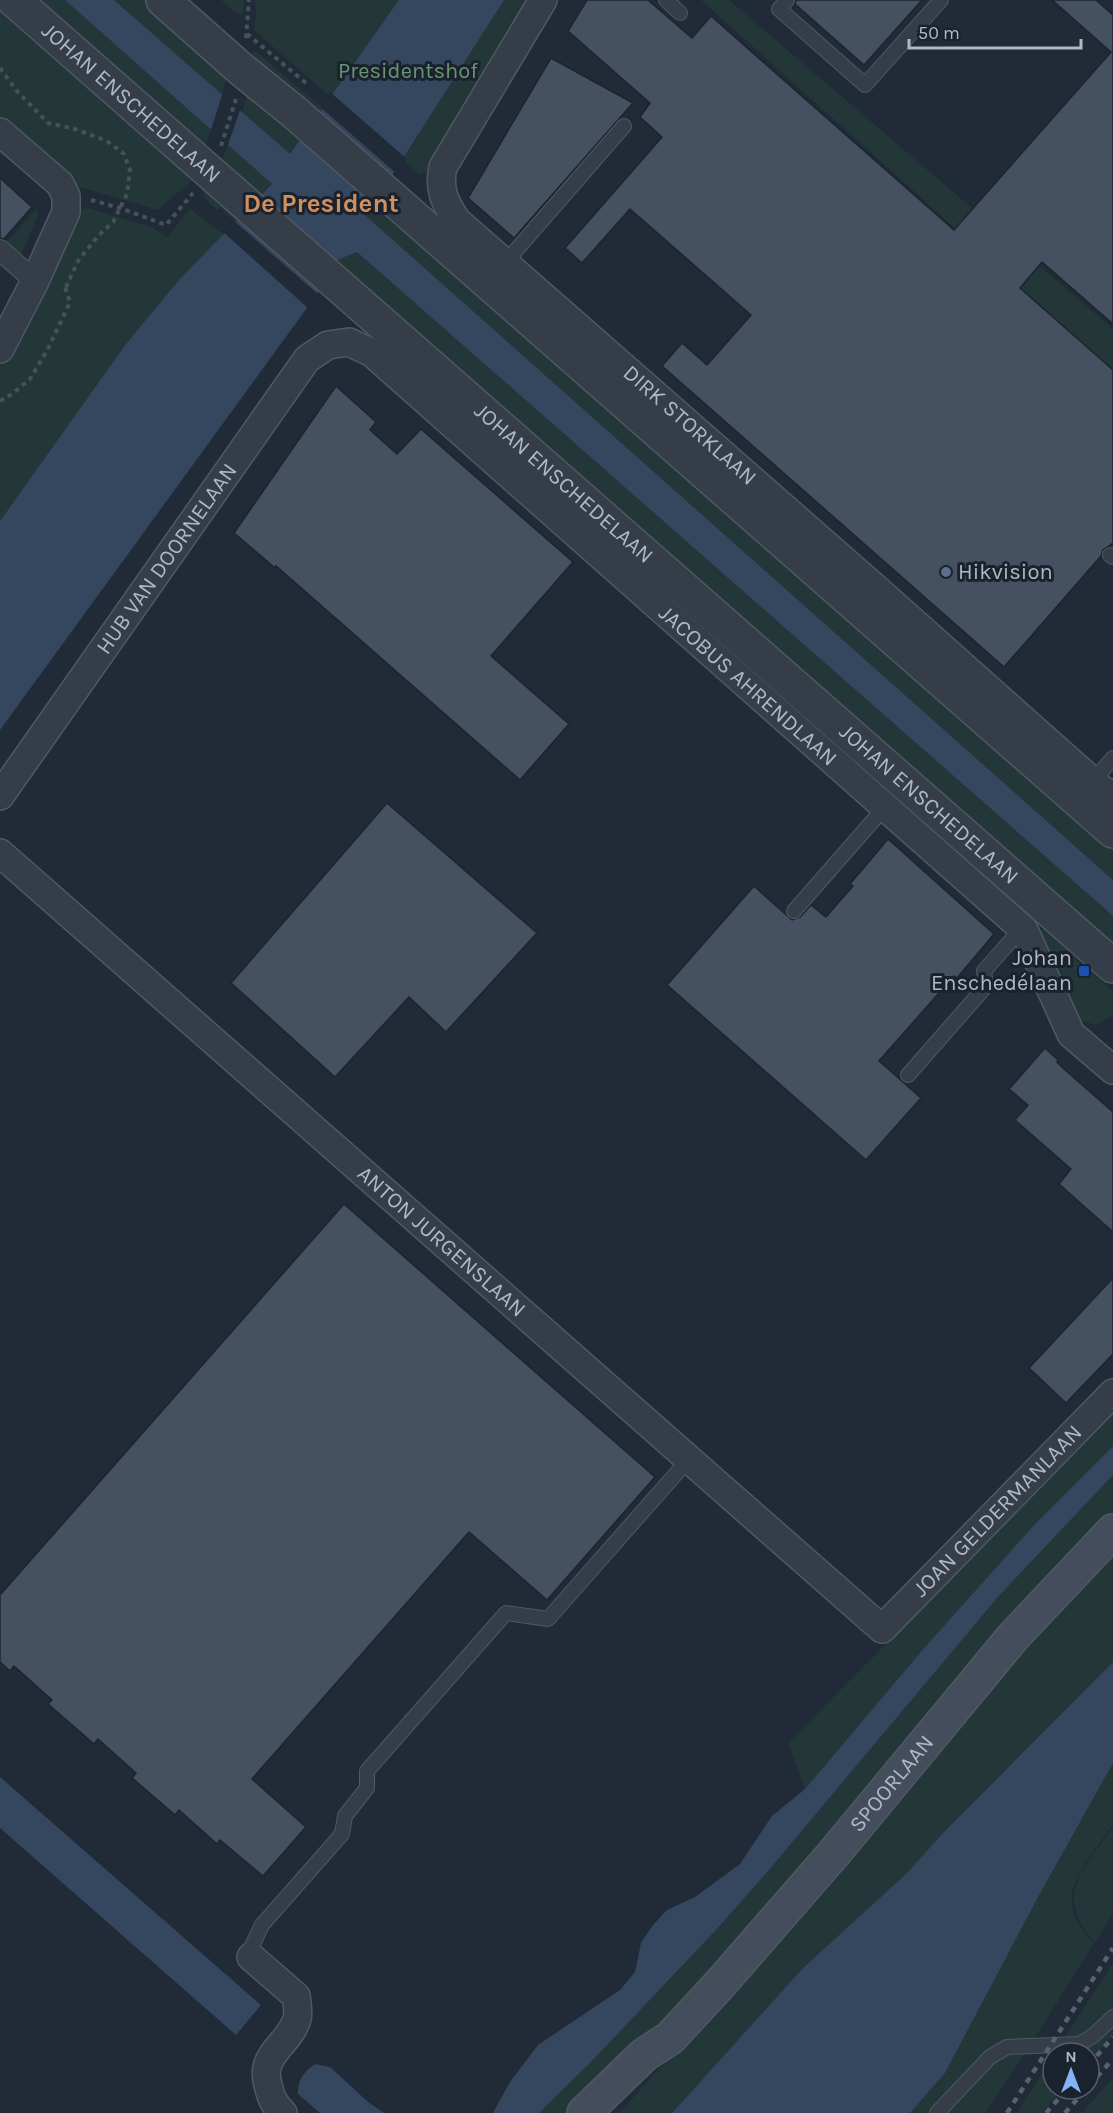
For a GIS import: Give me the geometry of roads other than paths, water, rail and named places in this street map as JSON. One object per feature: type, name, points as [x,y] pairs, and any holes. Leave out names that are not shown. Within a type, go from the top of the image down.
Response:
[{"type":"main road","name":"SPOORLAAN","points":[[585,2113],[644,2055],[670,2038],[720,1984],[835,1852],[1013,1637],[1113,1531]]},
{"type":"main road","name":"SPOORLAAN","points":[[613,2113],[658,2063],[670,2038]]},
{"type":"street","name":"JOHAN ENSCHEDELAAN","points":[[14,0],[211,169],[1113,966]]},
{"type":"street","points":[[163,0],[242,70],[303,100],[395,200],[1113,831]]},
{"type":"street","name":"DIRK STORKLAAN","points":[[543,0],[443,167],[441,189],[446,204],[457,221],[1103,789]]},
{"type":"street","points":[[0,132],[60,184],[66,196],[66,212],[0,349]]},
{"type":"street","points":[[0,250],[35,280]]},
{"type":"street","name":"HUB VAN DOORNELAAN","points":[[0,796],[308,359],[328,345],[349,342]]},
{"type":"street","name":"JACOBUS AHRENDLAAN","points":[[349,342],[372,353],[1022,928],[1071,1034],[1111,1062]]},
{"type":"street","name":"ANTON JURGENSLAAN","points":[[0,853],[882,1629]]},
{"type":"street","name":"JOAN GELDERMANLAAN","points":[[882,1629],[1113,1393]]},
{"type":"street","points":[[251,1957],[296,1996],[298,2018],[291,2033],[268,2061],[266,2078],[272,2102],[283,2113]]},
{"type":"lane","points":[[666,0],[680,13]]},
{"type":"lane","points":[[787,0],[779,9],[865,85],[941,0]]},
{"type":"lane","points":[[505,263],[624,126]]},
{"type":"lane","points":[[1103,789],[1113,758]]},
{"type":"lane","points":[[794,911],[885,807]]},
{"type":"lane","points":[[908,1075],[986,986],[984,972],[1022,928]]},
{"type":"lane","points":[[251,1957],[252,1946],[262,1925],[342,1834],[345,1816],[367,1788],[367,1771],[506,1613],[548,1619],[689,1459]]},
{"type":"lane","points":[[937,2113],[990,2057],[1007,2047],[1080,2043],[1094,2035],[1113,2017]]},
{"type":"water","points":[[65,0],[114,0],[290,154],[399,0],[504,0],[366,216],[1113,880],[1113,916],[357,252],[335,261],[323,286],[0,730],[0,521],[126,344],[179,280],[272,184]]},
{"type":"water","points":[[1113,1446],[1113,1475],[997,1598],[716,1930],[591,2062],[539,2113],[493,2113],[510,2082],[538,2045],[620,1990],[635,1972],[641,1943],[653,1925],[667,1910],[695,1897],[740,1864],[772,1816],[805,1789],[925,1647],[1035,1524]]},
{"type":"water","points":[[1113,1662],[1113,1763],[1037,1899],[945,2073],[910,2113],[672,2113],[803,1968],[907,1873],[943,1833]]},
{"type":"water","points":[[0,1777],[261,2005],[236,2035],[0,1828]]},
{"type":"water","points":[[315,2064],[330,2067],[368,2102],[384,2113],[320,2113],[298,2094],[302,2077]]},
{"type":"railway","points":[[1007,2113],[1113,1948]]},
{"type":"railway","points":[[1101,2051],[1113,2037]]},
{"type":"railway","points":[[1101,2072],[1113,2059]]},
{"type":"railway","points":[[1046,2113],[1056,2101]]},
{"type":"railway","points":[[1065,2113],[1076,2101]]},
{"type":"place","name":"Hikvision","points":[[946,572]]},
{"type":"place","name":"Johan Enschedélaan","points":[[1084,971]]},
{"type":"district","name":"De President","points":[[321,203]]},
{"type":"park label","name":"Presidentshof","points":[[408,71]]}]
